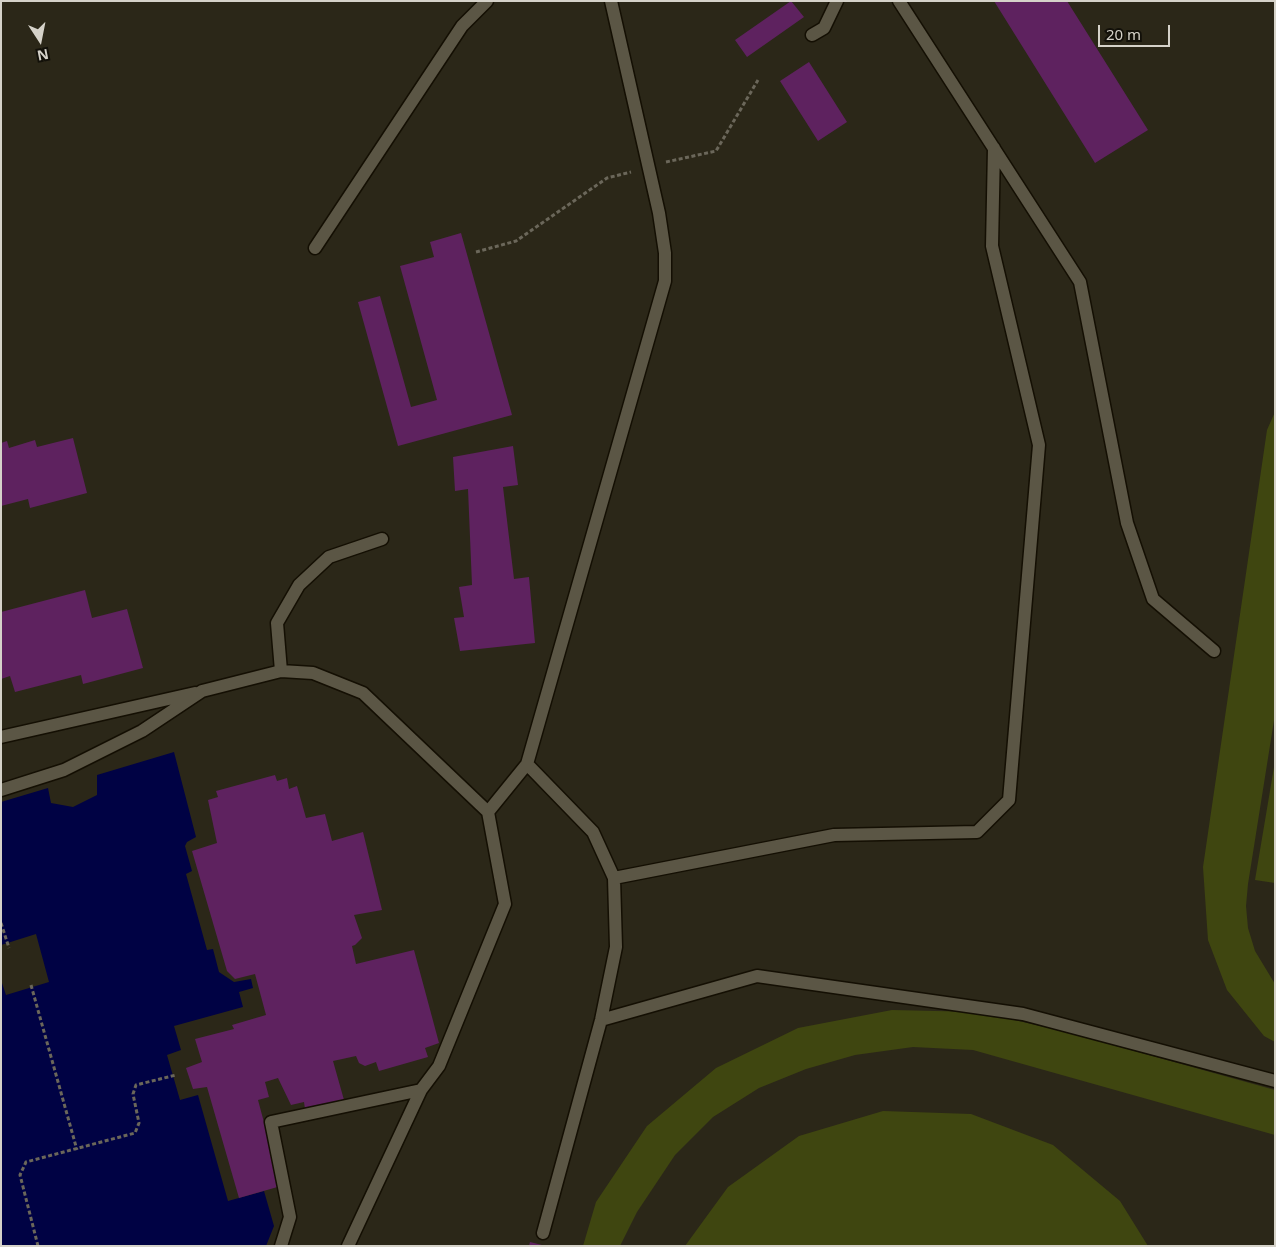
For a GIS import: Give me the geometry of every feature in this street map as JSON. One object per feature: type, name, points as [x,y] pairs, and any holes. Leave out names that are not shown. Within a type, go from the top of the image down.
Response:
[{"type":"street","points":[[315,248],[462,26],[488,1]]},
{"type":"street","points":[[488,812],[527,764],[665,281],[665,253],[649,166],[611,1]]},
{"type":"street","points":[[812,35],[824,28],[837,1]]},
{"type":"street","points":[[898,1],[1080,282],[1127,523],[1153,599],[1214,651]]},
{"type":"street","points":[[614,878],[834,835],[977,832],[1009,800],[1039,445],[992,246],[994,148]]},
{"type":"street","points":[[281,672],[277,623],[299,585],[329,557],[382,540]]},
{"type":"street","points":[[1,737],[281,672],[312,673],[363,694],[488,812],[505,904],[439,1066],[420,1090],[348,1246]]},
{"type":"street","points":[[1,790],[64,770],[142,731],[202,691]]},
{"type":"street","points":[[527,764],[593,832],[614,878],[616,947],[601,1020],[543,1233]]},
{"type":"street","points":[[601,1020],[757,976],[1023,1014],[1275,1081]]},
{"type":"street","points":[[281,1246],[290,1217],[271,1122],[420,1090]]},
{"type":"path","points":[[476,252],[516,241],[607,178],[649,166],[716,151],[758,80]]},
{"type":"path","points":[[1,923],[10,948]]},
{"type":"path","points":[[31,985],[77,1150]]},
{"type":"path","points":[[38,1246],[20,1175],[26,1162],[135,1134],[139,1123],[133,1094],[136,1085],[176,1075]]},
{"type":"green space","points":[[1275,412],[1275,714],[1246,906],[1248,928],[1255,951],[1275,984],[1275,1042],[1264,1036],[1227,990],[1208,940],[1203,867],[1267,430]]},
{"type":"green space","points":[[1275,761],[1275,883],[1255,880]]},
{"type":"green space","points":[[892,1010],[980,1012],[1066,1032],[1275,1090],[1275,1135],[973,1050],[913,1047],[855,1055],[806,1069],[759,1088],[713,1117],[675,1155],[637,1212],[620,1246],[583,1246],[596,1202],[647,1126],[716,1068],[798,1028]]},
{"type":"green space","points":[[883,1111],[971,1114],[1053,1145],[1120,1201],[1148,1246],[685,1246],[728,1187],[799,1136]]},
{"type":"shaded area","points":[[174,752],[196,837],[187,842],[185,846],[192,871],[186,874],[207,950],[213,949],[219,972],[234,982],[251,979],[253,988],[239,992],[243,1007],[174,1026],[181,1050],[167,1055],[180,1100],[198,1095],[228,1201],[264,1191],[274,1226],[266,1246],[1,1246],[1,980],[6,995],[49,982],[36,934],[1,945],[1,802],[48,788],[51,803],[73,807],[97,795],[97,775]]},
{"type":"building","points":[[791,1],[804,17],[747,57],[735,40]]},
{"type":"building","points":[[994,1],[1067,1],[1148,130],[1095,163]]},
{"type":"building","points":[[809,62],[847,122],[818,141],[780,81]]},
{"type":"building","points":[[461,233],[512,415],[398,446],[358,302],[380,296],[411,407],[437,400],[400,266],[434,257],[430,242]]},
{"type":"building","points":[[73,438],[87,493],[30,508],[28,499],[1,506],[1,443],[7,441],[9,448],[35,440],[37,447]]},
{"type":"building","points":[[513,446],[518,485],[503,487],[514,579],[529,577],[535,643],[460,651],[454,618],[464,617],[459,587],[472,585],[468,489],[455,491],[453,457]]},
{"type":"building","points":[[85,590],[92,618],[127,609],[143,668],[83,684],[81,675],[15,692],[10,676],[1,679],[1,612]]},
{"type":"building","points":[[275,775],[277,781],[287,778],[289,789],[297,786],[306,818],[325,814],[332,841],[363,832],[382,910],[354,915],[362,938],[352,946],[356,964],[414,950],[439,1043],[425,1048],[428,1057],[379,1071],[376,1062],[365,1066],[359,1063],[356,1056],[333,1061],[344,1100],[305,1109],[304,1102],[291,1105],[278,1078],[265,1082],[269,1097],[258,1100],[281,1186],[239,1198],[207,1087],[193,1089],[186,1068],[202,1062],[195,1039],[234,1029],[232,1025],[266,1015],[255,974],[235,979],[227,971],[192,851],[217,843],[208,800],[218,797],[216,791]]},
{"type":"building","points":[[530,1242],[542,1245],[542,1246],[529,1246]]}]
